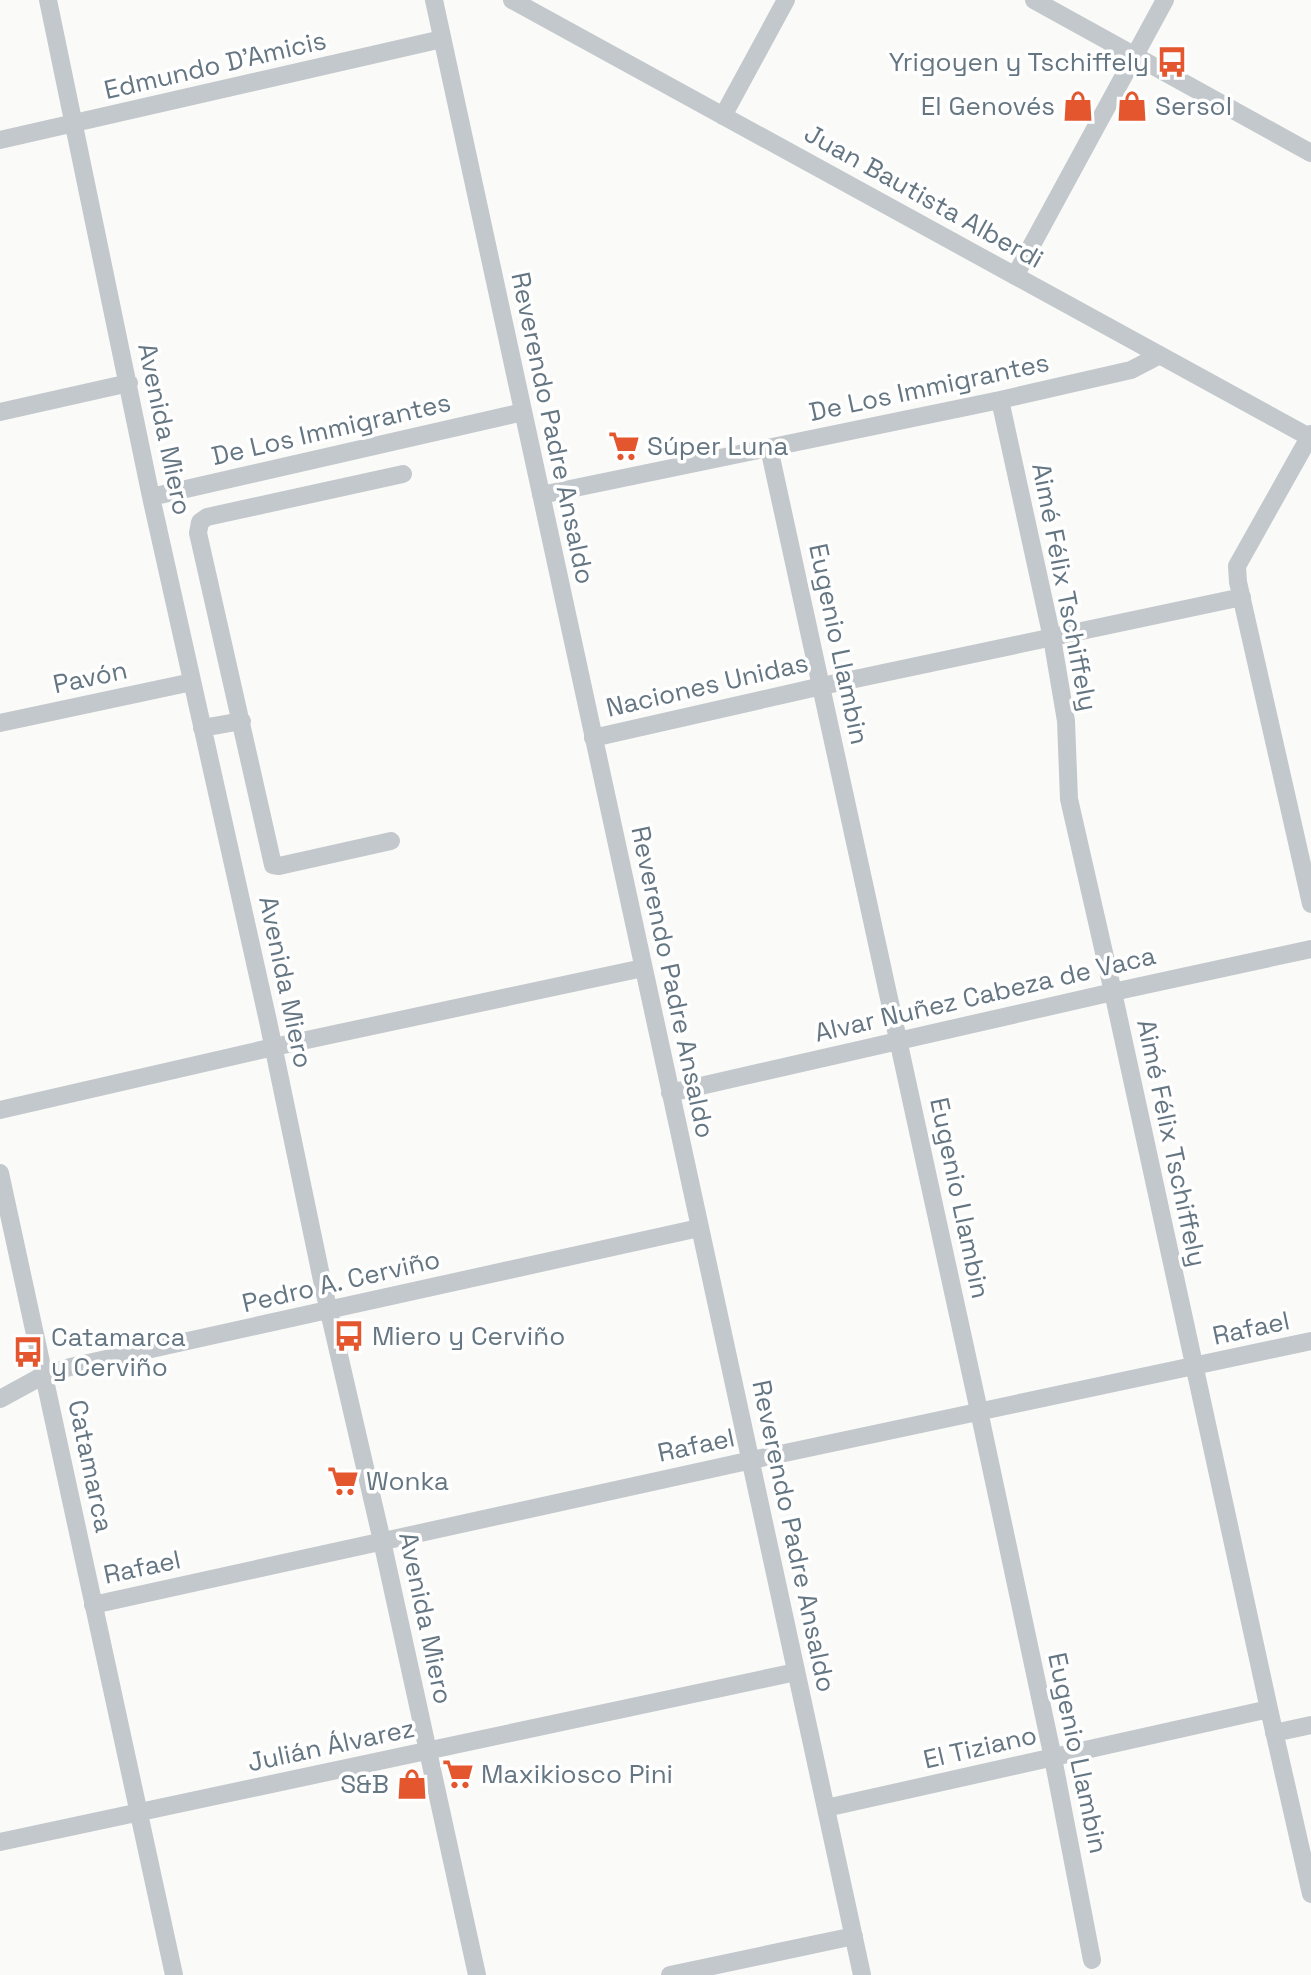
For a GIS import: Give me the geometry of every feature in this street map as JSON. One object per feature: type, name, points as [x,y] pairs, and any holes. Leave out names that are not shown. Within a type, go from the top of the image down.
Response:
[{"type":"street","name":"Avenida Miero","points":[[48,0],[151,497],[477,1975]]},
{"type":"street","name":"Reverendo Padre Ansaldo","points":[[434,0],[862,1975]]},
{"type":"street","name":"Juan Bautista Alberdi","points":[[512,0],[1310,436]]},
{"type":"street","points":[[723,116],[786,0]]},
{"type":"street","points":[[1034,0],[1311,153]]},
{"type":"street","points":[[1015,276],[1165,0]]},
{"type":"street","name":"Edmundo D'Amicis","points":[[0,140],[442,39]]},
{"type":"street","name":"De Los Immigrantes","points":[[541,495],[1000,400],[1131,370],[1160,355]]},
{"type":"street","points":[[0,412],[129,383]]},
{"type":"street","name":"Aimé Félix Tschiffely","points":[[1000,400],[1052,638],[1066,721],[1069,799],[1311,1894]]},
{"type":"street","name":"De Los Immigrantes","points":[[151,497],[523,412]]},
{"type":"street","points":[[1310,436],[1237,566],[1238,582],[1311,904]]},
{"type":"street","name":"Eugenio Llambin","points":[[769,448],[979,1411],[1053,1758],[1092,1960]]},
{"type":"street","points":[[391,841],[279,866],[273,865],[198,533],[200,522],[207,517],[403,474]]},
{"type":"street","name":"Naciones Unidas","points":[[593,737],[1242,597]]},
{"type":"street","name":"Pavón","points":[[0,723],[192,682]]},
{"type":"street","points":[[202,728],[242,721]]},
{"type":"street","name":"Alvar Nuñez Cabeza de Vaca","points":[[670,1093],[1113,992],[1311,950]]},
{"type":"street","points":[[0,1110],[643,968]]},
{"type":"street","name":"Catamarca","points":[[0,1174],[5,1222],[44,1375],[174,1975]]},
{"type":"street","name":"Pedro A. Cerviño","points":[[0,1399],[44,1375],[70,1367],[699,1228]]},
{"type":"street","name":"Rafael","points":[[93,1605],[752,1460],[1311,1341]]},
{"type":"street","name":"Julián Álvarez","points":[[0,1843],[796,1672]]},
{"type":"street","name":"El Tiziano","points":[[826,1808],[1269,1709]]},
{"type":"street","points":[[1274,1733],[1311,1725]]},
{"type":"street","points":[[670,1975],[854,1936]]},
{"type":"place","name":"Yrigoyen y Tschiffely","points":[[1172,62]]},
{"type":"place","name":"El Genovés","points":[[1078,106]]},
{"type":"place","name":"Sersol","points":[[1132,106]]},
{"type":"place","name":"Súper Luna","points":[[624,446]]},
{"type":"place","name":"Miero y Cerviño","points":[[349,1336]]},
{"type":"place","name":"Catamarca y Cerviño","points":[[28,1352]]},
{"type":"place","name":"Wonka","points":[[343,1481]]},
{"type":"place","name":"Maxikiosco Pini","points":[[458,1774]]},
{"type":"place","name":"S&B","points":[[412,1784]]}]
